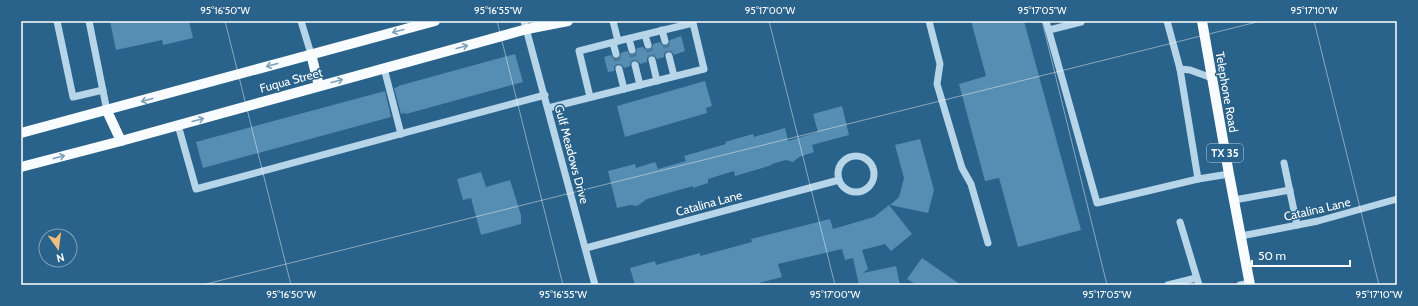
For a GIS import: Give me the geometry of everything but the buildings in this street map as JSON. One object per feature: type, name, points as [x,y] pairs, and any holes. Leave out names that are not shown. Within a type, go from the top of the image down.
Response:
[{"type":"main road","name":"Fuqua Street","points":[[21,133],[107,111],[435,21]]},
{"type":"main road","name":"Fuqua Street","points":[[21,167],[121,141],[384,68],[526,25],[568,21]]},
{"type":"main road","name":"Telephone Road","points":[[1202,21],[1241,236],[1246,284]]},
{"type":"main road","points":[[311,54],[319,86]]},
{"type":"main road","points":[[107,111],[121,141]]},
{"type":"street","points":[[57,21],[73,97],[102,90]]},
{"type":"street","points":[[89,21],[107,111]]},
{"type":"street","points":[[302,21],[311,54]]},
{"type":"street","points":[[613,21],[616,54]]},
{"type":"street","points":[[929,21],[940,64],[937,84],[962,168],[971,184],[988,243]]},
{"type":"street","points":[[1046,21],[1097,203],[1198,179],[1229,174]]},
{"type":"street","points":[[1049,30],[1083,21]]},
{"type":"street","points":[[1167,21],[1180,69],[1198,179]]},
{"type":"street","points":[[548,108],[704,69],[693,23],[579,51],[590,97]]},
{"type":"street","name":"Gulf Meadows Drive","points":[[526,25],[595,285]]},
{"type":"street","points":[[662,30],[665,41]]},
{"type":"street","points":[[645,35],[648,45]]},
{"type":"street","points":[[629,39],[632,50]]},
{"type":"street","points":[[668,56],[674,76]]},
{"type":"street","points":[[652,60],[657,81]]},
{"type":"street","points":[[635,65],[640,85]]},
{"type":"street","points":[[384,68],[401,134]]},
{"type":"street","points":[[619,69],[624,89]]},
{"type":"street","points":[[1180,69],[1190,70],[1212,78]]},
{"type":"street","points":[[178,125],[196,189],[545,95]]},
{"type":"street","points":[[856,155],[867,159],[874,168],[873,181],[870,186],[859,192],[846,190],[839,180],[838,174],[841,163],[850,156],[856,155]]},
{"type":"street","points":[[1284,163],[1297,225]]},
{"type":"street","name":"Catalina Lane","points":[[586,248],[839,180]]},
{"type":"street","points":[[1234,200],[1290,190]]},
{"type":"street","name":"Catalina Lane","points":[[1241,236],[1318,221],[1397,199]]},
{"type":"street","points":[[1168,285],[1198,282],[1180,222]]},
{"type":"tunnel","points":[[665,41],[669,56]]},
{"type":"tunnel","points":[[648,45],[652,60]]},
{"type":"tunnel","points":[[632,50],[635,65]]},
{"type":"tunnel","points":[[616,54],[619,69]]}]
